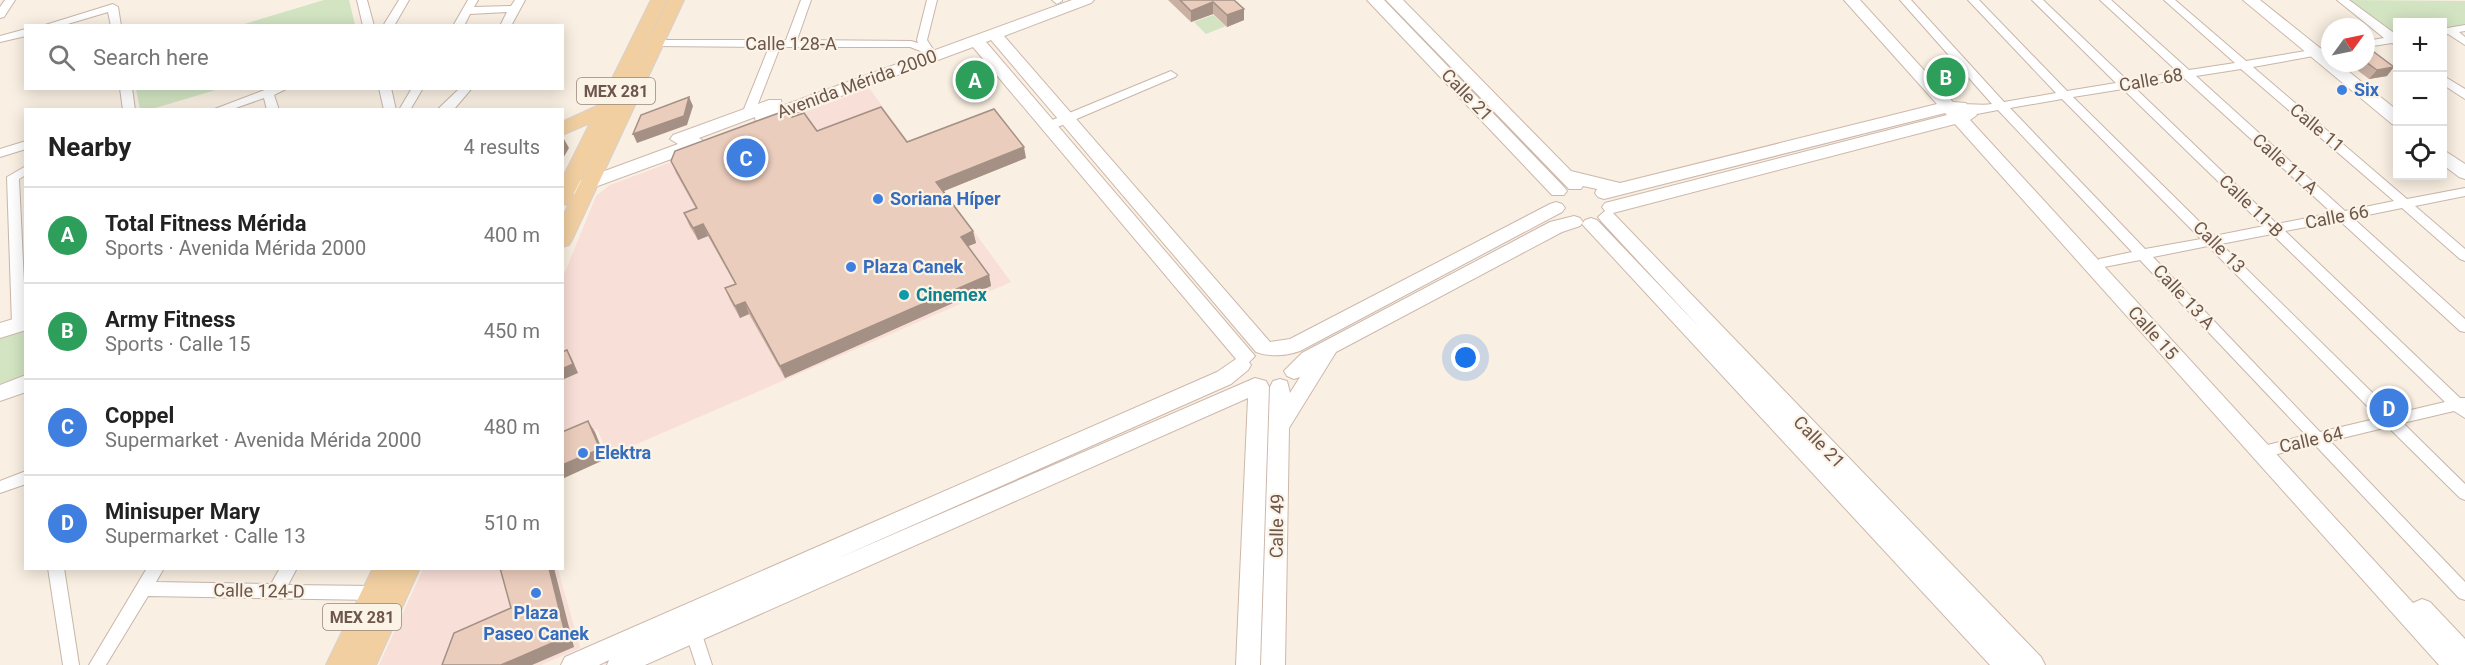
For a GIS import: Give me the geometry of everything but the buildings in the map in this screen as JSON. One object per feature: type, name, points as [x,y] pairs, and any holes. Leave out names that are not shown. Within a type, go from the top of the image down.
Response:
[{"type":"main road","name":"MEX 281","points":[[564,229],[572,187],[659,0]]},
{"type":"main road","name":"MEX 281","points":[[572,187],[656,43],[676,0]]},
{"type":"main road","points":[[564,128],[608,108]]},
{"type":"main road","name":"MEX 281","points":[[339,665],[384,570]]},
{"type":"main road","name":"MEX 281","points":[[363,665],[407,570]]},
{"type":"street","points":[[0,15],[10,0]]},
{"type":"street","points":[[362,0],[368,24]]},
{"type":"street","points":[[389,24],[404,0]]},
{"type":"street","points":[[459,24],[473,0]]},
{"type":"street","points":[[790,44],[806,0]]},
{"type":"street","points":[[929,53],[922,40],[932,0]]},
{"type":"street","name":"Avenida Mérida 2000","points":[[572,187],[929,53],[1058,0]]},
{"type":"street","name":"Avenida Mérida 2000","points":[[572,187],[748,114],[929,53],[976,41],[1086,0]]},
{"type":"street","name":"Calle 21","points":[[1375,0],[1424,42]]},
{"type":"street","name":"Calle 21","points":[[1394,0],[1424,42],[1557,197]]},
{"type":"street","name":"Calle 15","points":[[1852,0],[1964,112],[2104,262],[2454,665]]},
{"type":"street","name":"Calle 15","points":[[1865,0],[2267,450],[2465,656]]},
{"type":"street","name":"Calle 13 A","points":[[1905,0],[2001,106],[2465,593]]},
{"type":"street","name":"Calle 13","points":[[1972,0],[2064,95],[2465,494]]},
{"type":"street","name":"Calle 11-B","points":[[2037,0],[2123,85],[2462,407]]},
{"type":"street","name":"Calle 11 A","points":[[2105,0],[2465,327]]},
{"type":"street","name":"Calle 11","points":[[2169,0],[2465,256]]},
{"type":"street","points":[[2251,0],[2321,49]]},
{"type":"street","points":[[2264,0],[2321,48]]},
{"type":"street","points":[[2342,0],[2393,39]]},
{"type":"street","points":[[467,11],[517,5]]},
{"type":"street","points":[[506,24],[517,5]]},
{"type":"street","points":[[53,24],[113,6],[116,24]]},
{"type":"street","points":[[2447,31],[2465,28]]},
{"type":"street","points":[[2447,32],[2465,42]]},
{"type":"street","points":[[0,39],[24,33]]},
{"type":"street","points":[[994,34],[1067,119],[1251,349]]},
{"type":"street","points":[[976,41],[1049,126],[1251,349],[1281,350],[1292,359],[1294,371]]},
{"type":"street","points":[[2375,43],[2393,41]]},
{"type":"street","name":"Calle 128-A","points":[[656,43],[911,44],[929,53]]},
{"type":"street","points":[[748,114],[776,44]]},
{"type":"street","name":"Calle 68","points":[[1964,112],[2321,51]]},
{"type":"street","points":[[2346,72],[2393,116]]},
{"type":"street","points":[[2354,72],[2393,103]]},
{"type":"street","points":[[1049,126],[1171,75]]},
{"type":"street","points":[[2447,82],[2465,95]]},
{"type":"street","points":[[126,90],[129,108]]},
{"type":"street","points":[[223,108],[277,90]]},
{"type":"street","points":[[385,90],[390,108]]},
{"type":"street","points":[[405,108],[417,90]]},
{"type":"street","points":[[446,107],[465,90]]},
{"type":"street","points":[[268,93],[272,108]]},
{"type":"street","points":[[1557,197],[1607,214],[1789,154],[1964,112]]},
{"type":"street","points":[[2447,145],[2465,159]]},
{"type":"street","points":[[0,153],[24,146]]},
{"type":"street","points":[[2447,159],[2465,173]]},
{"type":"street","points":[[0,331],[22,323],[13,177],[24,172]]},
{"type":"street","points":[[573,665],[691,623],[999,488],[1217,402],[1257,387],[1280,387],[1287,383],[1304,361],[1329,348],[1433,283],[1557,197],[1588,186],[1607,214]]},
{"type":"street","name":"Calle 66","points":[[2104,262],[2465,192]]},
{"type":"street","points":[[1557,197],[1607,214]]},
{"type":"street","name":"Calle 21","points":[[1607,214],[1751,383],[1912,552],[2033,665]]},
{"type":"street","points":[[1251,349],[1293,346],[1433,283]]},
{"type":"street","points":[[999,488],[1224,378],[1251,349],[1275,338],[1310,338]]},
{"type":"street","points":[[1217,402],[1239,406],[1268,428],[1329,348]]},
{"type":"street","points":[[1251,349],[1244,378],[1257,387]]},
{"type":"street","points":[[0,393],[24,384]]},
{"type":"street","name":"Calle 49","points":[[1257,387],[1268,428],[1275,608],[1273,665]]},
{"type":"street","name":"Calle 49","points":[[1248,665],[1251,604],[1268,428],[1280,387]]},
{"type":"street","name":"Calle 64","points":[[2267,450],[2392,420],[2462,407]]},
{"type":"street","points":[[0,488],[24,478]]},
{"type":"street","name":"Calle 21","points":[[1912,552],[2006,665]]},
{"type":"street","points":[[56,570],[71,665]]},
{"type":"street","points":[[97,665],[155,570]]},
{"type":"street","points":[[276,591],[288,570]]},
{"type":"street","name":"Calle 124-D","points":[[143,589],[374,593]]},
{"type":"street","points":[[1251,604],[1275,608]]},
{"type":"street","points":[[619,665],[691,623]]},
{"type":"street","points":[[691,623],[704,665]]},
{"type":"shaded area","name":"Plaza Canek","points":[[869,88],[1011,282],[609,456],[597,429],[564,443],[564,275],[596,196],[610,185]]},
{"type":"shaded area","name":"Plaza Paseo Canek","points":[[423,570],[558,570],[580,648],[541,665],[379,665]]},
{"type":"green space","points":[[324,0],[349,0],[355,24],[244,24]]},
{"type":"green space","points":[[2344,0],[2465,1],[2465,28],[2447,31],[2447,18],[2393,18],[2393,36],[2375,23],[2375,18],[2368,18]]},
{"type":"green space","points":[[1213,15],[1226,26],[1206,34],[1194,22]]},
{"type":"green space","points":[[136,90],[216,90],[155,108],[140,108]]},
{"type":"green space","points":[[24,327],[24,376],[0,386],[0,336]]},
{"type":"place","name":"Army Fitness","points":[[1946,77]]},
{"type":"place","name":"Total Fitness Mérida","points":[[975,80]]},
{"type":"place","name":"Six","points":[[2342,90]]},
{"type":"place","name":"Coppel","points":[[746,158]]},
{"type":"place","name":"Soriana Híper","points":[[878,199]]},
{"type":"place","name":"Plaza Canek","points":[[851,267]]},
{"type":"place","name":"Cinemex","points":[[904,295]]},
{"type":"place","name":"Minisuper Mary","points":[[2389,408]]},
{"type":"place","name":"Elektra","points":[[583,453]]},
{"type":"place","name":"Plaza Paseo Canek","points":[[536,593]]}]
